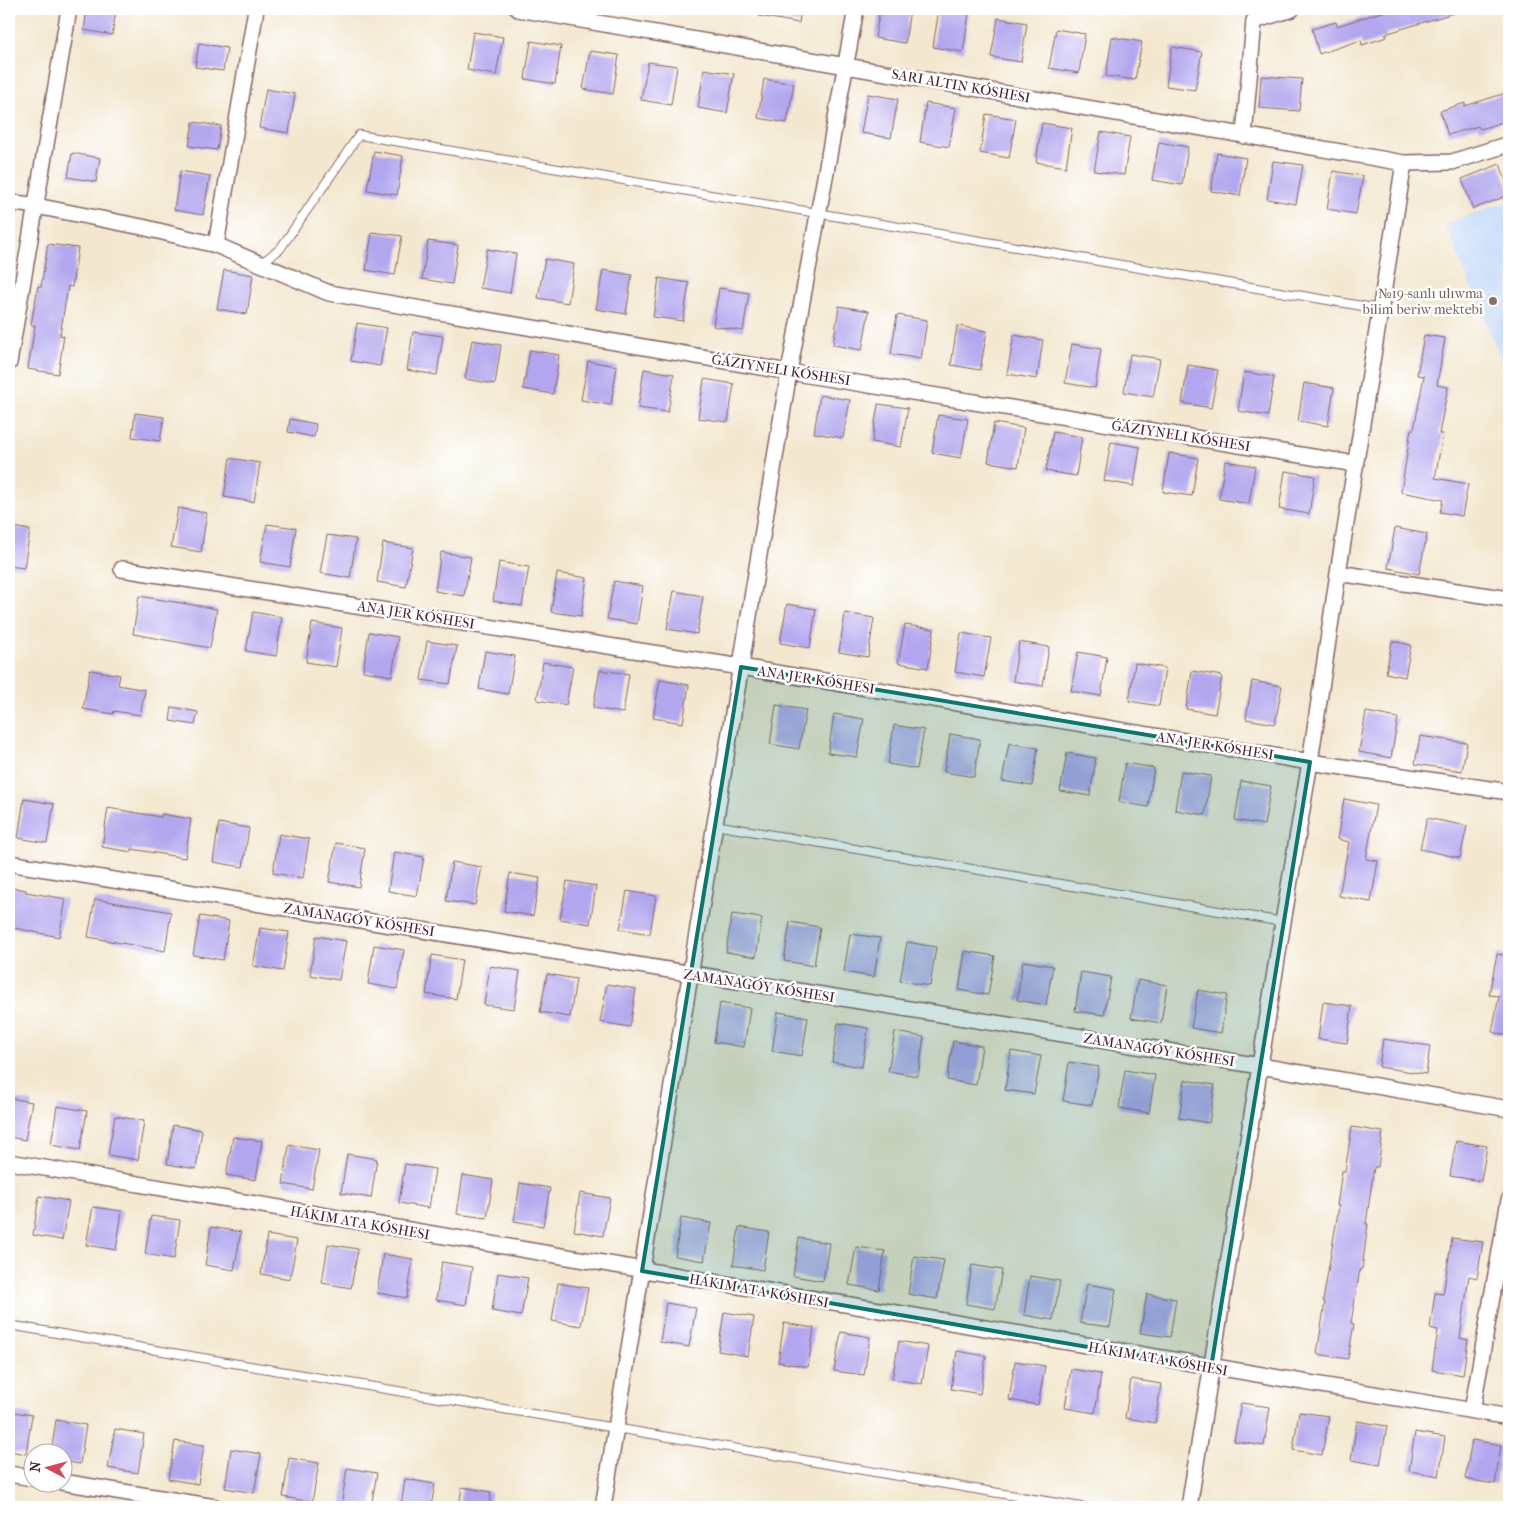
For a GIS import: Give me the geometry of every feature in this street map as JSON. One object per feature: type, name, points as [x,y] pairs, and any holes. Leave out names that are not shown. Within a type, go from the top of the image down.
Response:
[{"type":"street","points":[[9,363],[69,9]]},
{"type":"street","points":[[216,245],[256,9]]},
{"type":"street","points":[[518,9],[1404,163],[1452,162],[1509,144]]},
{"type":"street","points":[[603,1507],[790,372],[856,9]]},
{"type":"street","points":[[1244,136],[1254,21],[1292,9]]},
{"type":"street","points":[[1189,1507],[1310,762],[1338,573],[1404,163]]},
{"type":"street","name":"ǴÁZIYNELI KÓSHESI","points":[[9,202],[142,227],[216,245],[329,293],[790,372],[1356,464]]},
{"type":"street","name":"ANA JER KÓSHESI","points":[[122,569],[741,667],[1310,762],[1509,792]]},
{"type":"street","points":[[1338,573],[1509,599]]},
{"type":"street","name":"ZAMANAGÓY KÓSHESI","points":[[9,863],[1260,1066],[1509,1109]]},
{"type":"street","name":"HÁKIM ATA KÓSHESI","points":[[9,1162],[1509,1418]]},
{"type":"street","points":[[1472,1411],[1509,1200]]},
{"type":"street","points":[[9,1474],[22,1476]]},
{"type":"street","points":[[72,1484],[215,1507]]},
{"type":"lane","points":[[260,264],[280,249],[360,135],[1380,309]]},
{"type":"lane","points":[[715,825],[1283,922]]},
{"type":"lane","points":[[9,1325],[1081,1507]]},
{"type":"highlighted area","points":[[741,667],[1310,762],[1211,1368],[642,1271]]},
{"type":"shaded area","name":"№19-sanlı ulıwma bilim beriw mektebi","points":[[1509,201],[1509,378],[1445,224]]},
{"type":"building","points":[[87,9],[116,11],[112,35],[84,30]]},
{"type":"building","points":[[760,9],[801,9],[799,23],[759,16]]},
{"type":"building","points":[[880,9],[910,9],[905,43],[875,38]]},
{"type":"building","points":[[939,9],[969,13],[963,52],[933,47]]},
{"type":"building","points":[[1391,9],[1456,9],[1457,12],[1385,34],[1387,37],[1362,45],[1361,40],[1319,54],[1312,29],[1336,22],[1337,26]]},
{"type":"building","points":[[998,18],[1027,23],[1021,62],[991,57]]},
{"type":"building","points":[[1056,29],[1085,34],[1079,73],[1049,68]]},
{"type":"building","points":[[473,32],[503,37],[496,75],[467,70]]},
{"type":"building","points":[[1112,37],[1142,42],[1135,80],[1106,76]]},
{"type":"building","points":[[531,41],[561,46],[555,84],[525,79]]},
{"type":"building","points":[[199,43],[227,48],[223,71],[195,67]]},
{"type":"building","points":[[1172,47],[1202,52],[1195,90],[1166,86]]},
{"type":"building","points":[[590,51],[619,55],[613,94],[583,89]]},
{"type":"building","points":[[648,62],[677,66],[671,105],[641,100]]},
{"type":"building","points":[[704,69],[734,74],[727,113],[698,108]]},
{"type":"building","points":[[1261,76],[1302,79],[1299,111],[1259,108]]},
{"type":"building","points":[[764,79],[794,84],[787,123],[758,118]]},
{"type":"building","points":[[266,89],[295,94],[289,133],[259,128]]},
{"type":"building","points":[[1509,92],[1509,120],[1480,129],[1478,126],[1448,135],[1440,111],[1465,103],[1465,106]]},
{"type":"building","points":[[868,94],[898,99],[891,138],[861,133]]},
{"type":"building","points":[[926,103],[956,108],[949,147],[920,142]]},
{"type":"building","points":[[986,114],[1016,119],[1009,158],[980,153]]},
{"type":"building","points":[[193,122],[221,126],[217,150],[189,146]]},
{"type":"building","points":[[1042,123],[1072,128],[1066,167],[1036,162]]},
{"type":"building","points":[[1101,132],[1130,137],[1124,175],[1094,171]]},
{"type":"building","points":[[1159,142],[1188,147],[1182,185],[1152,180]]},
{"type":"building","points":[[374,151],[403,156],[397,195],[367,190]]},
{"type":"building","points":[[72,153],[100,158],[96,182],[68,177]]},
{"type":"building","points":[[1217,153],[1246,158],[1240,196],[1211,191]]},
{"type":"building","points":[[1273,161],[1303,165],[1296,204],[1267,199]]},
{"type":"building","points":[[1500,164],[1509,189],[1509,195],[1473,209],[1462,179]]},
{"type":"building","points":[[180,171],[210,176],[203,215],[174,210]]},
{"type":"building","points":[[1333,171],[1363,176],[1356,214],[1327,209]]},
{"type":"building","points":[[372,232],[402,236],[395,275],[366,270]]},
{"type":"building","points":[[428,241],[458,245],[452,284],[422,279]]},
{"type":"building","points":[[48,244],[78,248],[72,287],[68,286],[60,335],[64,336],[58,374],[28,369],[35,325],[31,325],[38,286],[41,287]]},
{"type":"building","points":[[487,249],[516,254],[510,293],[480,288]]},
{"type":"building","points":[[545,259],[574,264],[568,303],[538,298]]},
{"type":"building","points":[[224,270],[253,275],[247,314],[217,309]]},
{"type":"building","points":[[603,270],[632,275],[626,314],[596,309]]},
{"type":"building","points":[[659,278],[689,283],[683,321],[653,317]]},
{"type":"building","points":[[719,288],[749,293],[743,331],[713,326]]},
{"type":"building","points":[[839,306],[869,311],[862,350],[833,345]]},
{"type":"building","points":[[897,315],[927,320],[921,359],[891,354]]},
{"type":"building","points":[[357,323],[387,328],[380,366],[351,361]]},
{"type":"building","points":[[957,326],[987,331],[980,370],[951,365]]},
{"type":"building","points":[[413,332],[443,336],[437,375],[407,370]]},
{"type":"building","points":[[1014,335],[1043,340],[1037,379],[1007,374]]},
{"type":"building","points":[[1424,335],[1445,338],[1437,385],[1448,387],[1439,434],[1443,434],[1435,478],[1468,484],[1462,516],[1440,512],[1443,500],[1401,492],[1411,429],[1414,429],[1424,376],[1417,375]]},
{"type":"building","points":[[472,340],[501,345],[495,384],[465,379]]},
{"type":"building","points":[[1072,344],[1101,349],[1095,388],[1065,383]]},
{"type":"building","points":[[530,350],[559,355],[553,394],[523,389]]},
{"type":"building","points":[[1130,354],[1160,359],[1153,397],[1124,392]]},
{"type":"building","points":[[588,361],[617,366],[611,405],[581,400]]},
{"type":"building","points":[[1188,365],[1218,370],[1211,408],[1182,403]]},
{"type":"building","points":[[644,369],[674,374],[668,412],[638,408]]},
{"type":"building","points":[[1244,372],[1274,377],[1268,416],[1238,411]]},
{"type":"building","points":[[704,379],[734,384],[728,422],[698,418]]},
{"type":"building","points":[[1304,383],[1334,388],[1328,426],[1298,421]]},
{"type":"building","points":[[820,395],[850,400],[843,438],[814,433]]},
{"type":"building","points":[[878,404],[908,408],[901,447],[872,442]]},
{"type":"building","points":[[135,413],[164,417],[160,441],[132,437]]},
{"type":"building","points":[[938,415],[968,419],[961,458],[932,453]]},
{"type":"building","points":[[290,419],[316,424],[314,437],[288,432]]},
{"type":"building","points":[[994,423],[1024,428],[1018,467],[988,462]]},
{"type":"building","points":[[1053,432],[1082,437],[1076,476],[1046,471]]},
{"type":"building","points":[[1111,442],[1140,447],[1134,486],[1104,481]]},
{"type":"building","points":[[1169,453],[1198,458],[1192,496],[1163,492]]},
{"type":"building","points":[[230,458],[260,463],[254,502],[224,497]]},
{"type":"building","points":[[1225,461],[1255,466],[1249,504],[1219,499]]},
{"type":"building","points":[[1285,471],[1315,476],[1309,514],[1279,509]]},
{"type":"building","points":[[178,508],[207,513],[201,552],[171,547]]},
{"type":"building","points":[[267,524],[296,528],[290,567],[260,562]]},
{"type":"building","points":[[9,526],[30,530],[24,568],[9,566]]},
{"type":"building","points":[[1395,528],[1427,534],[1419,574],[1388,568]]},
{"type":"building","points":[[327,535],[356,539],[350,578],[320,573]]},
{"type":"building","points":[[383,543],[413,548],[406,587],[377,582]]},
{"type":"building","points":[[441,552],[471,557],[464,596],[435,591]]},
{"type":"building","points":[[499,562],[529,567],[522,606],[493,601]]},
{"type":"building","points":[[557,573],[587,578],[581,616],[551,612]]},
{"type":"building","points":[[614,581],[643,586],[637,624],[607,619]]},
{"type":"building","points":[[674,591],[703,596],[697,634],[667,629]]},
{"type":"building","points":[[139,596],[217,609],[210,648],[133,634]]},
{"type":"building","points":[[787,604],[816,609],[810,648],[780,643]]},
{"type":"building","points":[[253,612],[282,617],[276,656],[246,651]]},
{"type":"building","points":[[845,613],[874,618],[868,657],[839,652]]},
{"type":"building","points":[[312,623],[342,628],[336,667],[306,662]]},
{"type":"building","points":[[905,625],[934,629],[928,668],[898,663]]},
{"type":"building","points":[[369,632],[398,637],[392,676],[363,671]]},
{"type":"building","points":[[961,633],[991,638],[984,677],[955,672]]},
{"type":"building","points":[[427,641],[457,646],[450,684],[421,680]]},
{"type":"building","points":[[1392,641],[1411,645],[1405,677],[1386,673]]},
{"type":"building","points":[[1019,642],[1049,647],[1043,686],[1013,681]]},
{"type":"building","points":[[485,651],[515,656],[508,694],[479,689]]},
{"type":"building","points":[[1078,652],[1107,657],[1101,696],[1071,691]]},
{"type":"building","points":[[543,662],[573,667],[566,705],[537,700]]},
{"type":"building","points":[[1135,663],[1165,668],[1159,706],[1129,701]]},
{"type":"building","points":[[90,670],[120,675],[118,685],[145,690],[140,715],[114,711],[113,714],[83,709]]},
{"type":"building","points":[[600,670],[629,674],[623,713],[593,708]]},
{"type":"building","points":[[1192,671],[1222,676],[1215,714],[1186,709]]},
{"type":"building","points":[[660,680],[689,685],[683,723],[653,718]]},
{"type":"building","points":[[1252,681],[1282,686],[1275,724],[1246,719]]},
{"type":"building","points":[[776,705],[806,710],[799,749],[770,744]]},
{"type":"building","points":[[172,707],[198,712],[195,725],[170,721]]},
{"type":"building","points":[[1366,712],[1398,718],[1391,758],[1359,752]]},
{"type":"building","points":[[834,714],[864,719],[857,757],[828,753]]},
{"type":"building","points":[[894,725],[924,730],[917,769],[888,764]]},
{"type":"building","points":[[950,734],[980,739],[974,777],[944,772]]},
{"type":"building","points":[[1420,736],[1467,743],[1462,771],[1415,764]]},
{"type":"building","points":[[1009,743],[1038,748],[1032,786],[1002,781]]},
{"type":"building","points":[[1067,753],[1096,758],[1090,796],[1060,791]]},
{"type":"building","points":[[1125,763],[1154,768],[1148,807],[1119,802]]},
{"type":"building","points":[[1181,771],[1211,776],[1205,815],[1175,810]]},
{"type":"building","points":[[1241,781],[1271,786],[1264,825],[1235,820]]},
{"type":"building","points":[[24,799],[54,804],[47,843],[18,838]]},
{"type":"building","points":[[1344,799],[1376,805],[1366,859],[1378,861],[1371,902],[1339,896],[1349,842],[1337,839]]},
{"type":"building","points":[[108,808],[161,817],[161,814],[191,819],[185,858],[132,849],[132,852],[102,847]]},
{"type":"building","points":[[1427,818],[1467,826],[1460,858],[1420,849]]},
{"type":"building","points":[[219,823],[249,828],[243,867],[213,862]]},
{"type":"building","points":[[279,834],[309,839],[303,878],[273,873]]},
{"type":"building","points":[[336,843],[365,848],[359,887],[329,882]]},
{"type":"building","points":[[394,852],[424,857],[417,896],[388,891]]},
{"type":"building","points":[[452,862],[482,867],[475,905],[446,901]]},
{"type":"building","points":[[510,873],[540,878],[533,916],[504,911]]},
{"type":"building","points":[[567,881],[596,886],[590,924],[560,919]]},
{"type":"building","points":[[9,887],[66,899],[59,937],[9,927]]},
{"type":"building","points":[[627,891],[656,896],[650,934],[620,929]]},
{"type":"building","points":[[95,899],[171,912],[165,951],[88,937]]},
{"type":"building","points":[[732,914],[762,918],[756,957],[726,952]]},
{"type":"building","points":[[200,916],[229,921],[223,960],[193,955]]},
{"type":"building","points":[[790,922],[820,927],[814,966],[784,961]]},
{"type":"building","points":[[260,928],[289,932],[283,971],[253,966]]},
{"type":"building","points":[[850,934],[880,938],[874,977],[844,972]]},
{"type":"building","points":[[316,936],[346,941],[339,980],[310,975]]},
{"type":"building","points":[[907,942],[936,947],[930,986],[900,981]]},
{"type":"building","points":[[374,945],[404,950],[397,989],[368,984]]},
{"type":"building","points":[[965,951],[995,956],[988,995],[959,990]]},
{"type":"building","points":[[1497,954],[1509,956],[1509,1036],[1492,1032],[1499,996],[1489,995]]},
{"type":"building","points":[[432,955],[462,960],[456,999],[426,994]]},
{"type":"building","points":[[1023,961],[1053,966],[1046,1005],[1017,1000]]},
{"type":"building","points":[[490,966],[520,971],[514,1009],[484,1005]]},
{"type":"building","points":[[1081,972],[1111,977],[1104,1015],[1075,1011]]},
{"type":"building","points":[[547,974],[576,979],[570,1017],[540,1012]]},
{"type":"building","points":[[1138,980],[1167,985],[1161,1023],[1131,1018]]},
{"type":"building","points":[[607,984],[636,989],[630,1027],[600,1022]]},
{"type":"building","points":[[1198,990],[1227,995],[1221,1033],[1191,1028]]},
{"type":"building","points":[[1323,1002],[1352,1006],[1347,1043],[1318,1039]]},
{"type":"building","points":[[720,1003],[750,1008],[744,1047],[714,1042]]},
{"type":"building","points":[[778,1012],[808,1017],[802,1056],[772,1051]]},
{"type":"building","points":[[838,1023],[868,1028],[862,1067],[832,1062]]},
{"type":"building","points":[[895,1032],[924,1037],[918,1076],[888,1071]]},
{"type":"building","points":[[1383,1039],[1430,1046],[1426,1074],[1379,1067]]},
{"type":"building","points":[[953,1041],[982,1046],[976,1085],[947,1080]]},
{"type":"building","points":[[1011,1051],[1041,1056],[1034,1094],[1005,1090]]},
{"type":"building","points":[[1069,1062],[1099,1067],[1092,1105],[1063,1101]]},
{"type":"building","points":[[1125,1070],[1155,1075],[1149,1113],[1119,1108]]},
{"type":"building","points":[[1185,1080],[1215,1085],[1209,1123],[1179,1118]]},
{"type":"building","points":[[9,1098],[32,1102],[25,1140],[9,1137]]},
{"type":"building","points":[[57,1106],[87,1111],[80,1150],[51,1145]]},
{"type":"building","points":[[115,1116],[144,1121],[138,1160],[108,1155]]},
{"type":"building","points":[[173,1125],[202,1130],[196,1169],[167,1164]]},
{"type":"building","points":[[1352,1127],[1383,1132],[1378,1167],[1374,1167],[1362,1269],[1360,1269],[1351,1323],[1354,1324],[1348,1359],[1317,1354],[1325,1302],[1323,1301],[1339,1206],[1337,1206],[1342,1171],[1345,1171]]},
{"type":"building","points":[[233,1137],[262,1141],[256,1180],[226,1175]]},
{"type":"building","points":[[1456,1141],[1487,1146],[1481,1181],[1450,1176]]},
{"type":"building","points":[[289,1145],[319,1150],[312,1189],[283,1184]]},
{"type":"building","points":[[347,1154],[377,1159],[371,1198],[341,1193]]},
{"type":"building","points":[[405,1164],[435,1169],[429,1208],[399,1203]]},
{"type":"building","points":[[463,1175],[493,1180],[487,1218],[457,1214]]},
{"type":"building","points":[[520,1183],[550,1188],[543,1226],[514,1221]]},
{"type":"building","points":[[580,1193],[610,1198],[603,1236],[574,1231]]},
{"type":"building","points":[[39,1196],[69,1201],[62,1240],[33,1235]]},
{"type":"building","points":[[93,1207],[122,1211],[116,1250],[86,1245]]},
{"type":"building","points":[[151,1216],[180,1220],[174,1259],[145,1254]]},
{"type":"building","points":[[681,1218],[711,1223],[704,1261],[675,1256]]},
{"type":"building","points":[[211,1227],[241,1232],[234,1270],[205,1265]]},
{"type":"building","points":[[739,1227],[769,1232],[763,1270],[733,1265]]},
{"type":"building","points":[[267,1235],[297,1240],[290,1279],[261,1274]]},
{"type":"building","points":[[799,1238],[829,1243],[823,1281],[793,1276]]},
{"type":"building","points":[[1452,1238],[1483,1242],[1477,1278],[1469,1276],[1460,1338],[1468,1340],[1463,1375],[1432,1370],[1438,1330],[1430,1328],[1435,1293],[1443,1294]]},
{"type":"building","points":[[328,1244],[358,1249],[351,1288],[322,1283]]},
{"type":"building","points":[[856,1247],[885,1251],[879,1290],[849,1285]]},
{"type":"building","points":[[383,1254],[413,1259],[407,1298],[377,1293]]},
{"type":"building","points":[[914,1256],[944,1260],[937,1299],[908,1294]]},
{"type":"building","points":[[442,1262],[472,1267],[466,1305],[436,1300]]},
{"type":"building","points":[[972,1265],[1002,1270],[995,1309],[966,1304]]},
{"type":"building","points":[[498,1273],[528,1278],[521,1316],[492,1311]]},
{"type":"building","points":[[1030,1276],[1060,1281],[1053,1320],[1024,1315]]},
{"type":"building","points":[[558,1283],[588,1288],[581,1326],[552,1321]]},
{"type":"building","points":[[1087,1284],[1116,1289],[1110,1327],[1080,1323]]},
{"type":"building","points":[[1147,1294],[1176,1299],[1170,1337],[1140,1333]]},
{"type":"building","points":[[666,1303],[696,1308],[689,1347],[660,1342]]},
{"type":"building","points":[[724,1312],[754,1317],[748,1356],[718,1351]]},
{"type":"building","points":[[784,1323],[814,1328],[808,1367],[778,1362]]},
{"type":"building","points":[[841,1332],[870,1337],[864,1375],[834,1371]]},
{"type":"building","points":[[899,1341],[928,1346],[922,1384],[892,1379]]},
{"type":"building","points":[[957,1351],[986,1356],[980,1394],[951,1389]]},
{"type":"building","points":[[1015,1361],[1045,1366],[1038,1405],[1009,1400]]},
{"type":"building","points":[[1071,1369],[1101,1374],[1095,1413],[1065,1408]]},
{"type":"building","points":[[1131,1379],[1161,1384],[1155,1423],[1125,1418]]},
{"type":"building","points":[[1241,1403],[1270,1407],[1264,1446],[1234,1441]]},
{"type":"building","points":[[9,1411],[32,1415],[28,1444],[22,1444],[22,1453],[9,1451]]},
{"type":"building","points":[[1299,1412],[1329,1416],[1322,1455],[1293,1450]]},
{"type":"building","points":[[56,1420],[86,1425],[80,1464],[72,1463],[72,1444],[52,1444]]},
{"type":"building","points":[[1357,1421],[1387,1426],[1380,1465],[1351,1460]]},
{"type":"building","points":[[115,1429],[144,1434],[138,1473],[108,1468]]},
{"type":"building","points":[[1415,1432],[1445,1437],[1439,1476],[1409,1471]]},
{"type":"building","points":[[1472,1440],[1501,1445],[1495,1484],[1465,1479]]},
{"type":"building","points":[[175,1441],[204,1445],[198,1484],[168,1479]]},
{"type":"building","points":[[231,1449],[261,1454],[254,1493],[225,1488]]},
{"type":"building","points":[[289,1458],[319,1463],[312,1502],[283,1497]]},
{"type":"building","points":[[347,1468],[377,1473],[371,1507],[341,1507]]},
{"type":"building","points":[[405,1479],[435,1484],[431,1507],[401,1507]]},
{"type":"building","points":[[462,1487],[491,1492],[489,1507],[459,1507]]},
{"type":"place","name":"№19-sanlı ulıwma bilim beriw mektebi","points":[[1493,301]]}]
